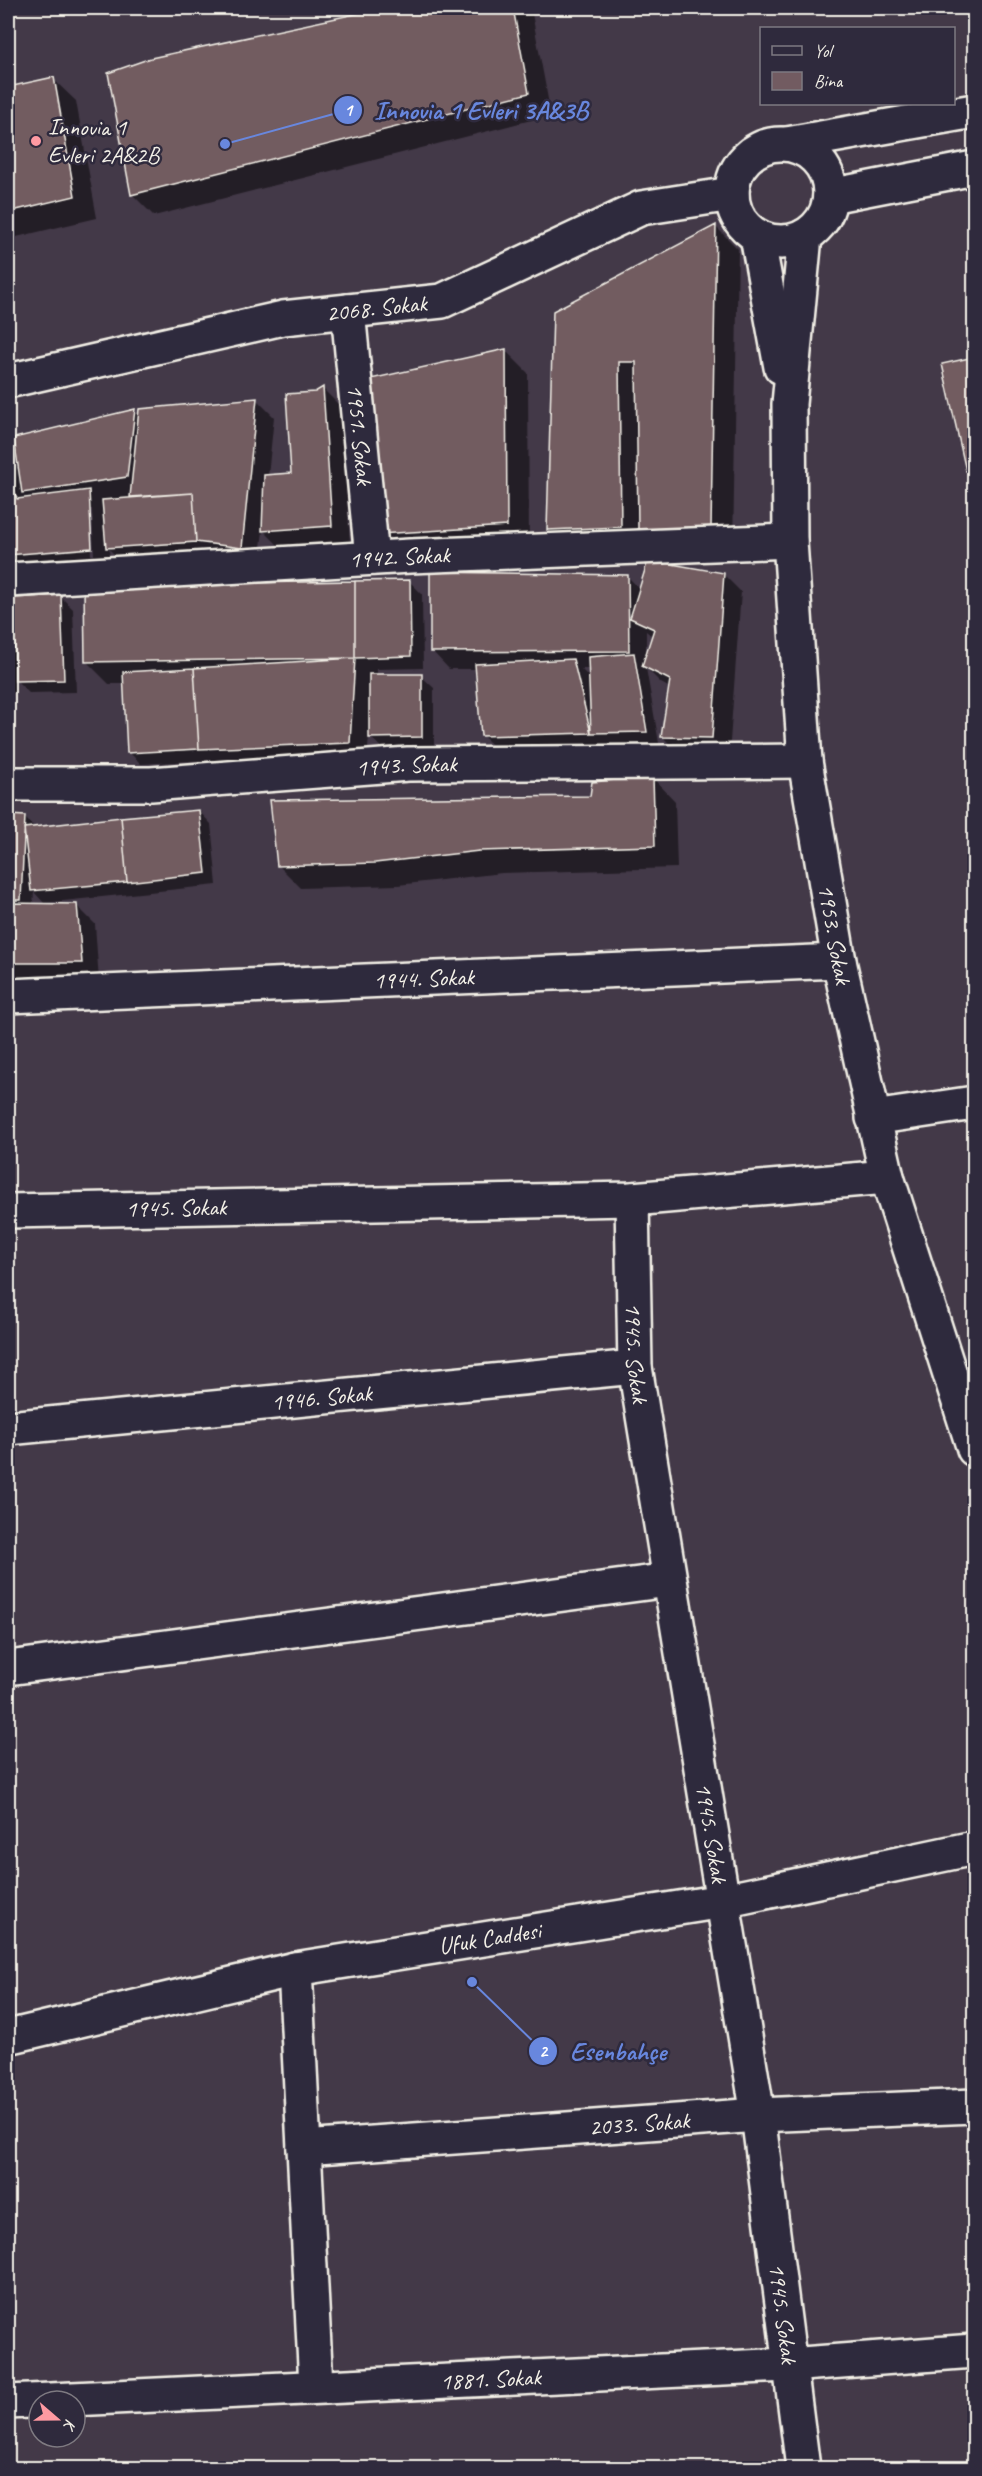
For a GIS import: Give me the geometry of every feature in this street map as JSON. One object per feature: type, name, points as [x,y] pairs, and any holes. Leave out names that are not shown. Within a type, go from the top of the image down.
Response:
[{"type":"street","points":[[787,144],[801,148],[814,156],[826,174],[830,196],[826,212],[817,226],[805,236],[789,241],[772,242],[757,236],[744,225],[735,211],[732,194],[734,177],[742,163],[755,151],[770,145],[975,111]]},
{"type":"street","points":[[830,196],[975,168]]},
{"type":"street","name":"2068. Sokak","points":[[8,381],[283,318],[442,301],[641,208],[732,194]]},
{"type":"street","points":[[757,236],[789,404]]},
{"type":"street","points":[[789,404],[805,236]]},
{"type":"street","name":"1951. Sokak","points":[[348,311],[372,558]]},
{"type":"street","name":"1953. Sokak","points":[[789,404],[790,541],[805,761],[839,961],[887,1177],[975,1449]]},
{"type":"street","name":"1942. Sokak","points":[[8,580],[372,558],[790,541]]},
{"type":"street","name":"1943. Sokak","points":[[8,784],[151,784],[408,764],[805,761]]},
{"type":"street","name":"1944. Sokak","points":[[8,996],[839,961]]},
{"type":"street","points":[[873,1118],[975,1103]]},
{"type":"street","name":"1945. Sokak","points":[[8,1211],[632,1199],[887,1177]]},
{"type":"street","name":"1945. Sokak","points":[[632,1199],[635,1367],[758,2115],[803,2469]]},
{"type":"street","name":"1946. Sokak","points":[[8,1428],[635,1367]]},
{"type":"street","points":[[8,1668],[669,1580]]},
{"type":"street","name":"Ufuk Caddesi","points":[[8,2037],[295,1969],[723,1901],[975,1848]]},
{"type":"street","points":[[295,1969],[316,2386]]},
{"type":"street","name":"2033. Sokak","points":[[304,2148],[758,2115],[975,2106]]},
{"type":"street","name":"1881. Sokak","points":[[8,2402],[788,2365],[975,2351]]},
{"type":"building","points":[[383,8],[513,8],[529,93],[131,195],[108,73],[151,58]]},
{"type":"building","name":"Innovia 1 Evleri 2A&2B","points":[[54,77],[75,196],[8,212],[8,87]]},
{"type":"building","points":[[716,225],[711,528],[638,529],[636,362],[619,362],[621,527],[547,530],[553,311]]},
{"type":"building","points":[[506,349],[507,526],[379,534],[366,380]]},
{"type":"building","points":[[974,357],[974,469],[966,471],[942,364]]},
{"type":"building","points":[[323,387],[332,526],[262,531],[264,475],[291,473],[286,394],[315,392]]},
{"type":"building","points":[[257,398],[242,548],[196,542],[193,493],[130,497],[139,409]]},
{"type":"building","points":[[135,409],[127,477],[22,493],[14,438]]},
{"type":"building","points":[[8,471],[17,499],[89,490],[92,548],[8,555]]},
{"type":"building","points":[[193,493],[196,542],[106,548],[102,500]]},
{"type":"building","points":[[648,560],[724,573],[712,738],[661,737],[670,680],[642,666],[654,629],[630,618]]},
{"type":"building","points":[[430,572],[628,575],[629,651],[430,652]]},
{"type":"building","points":[[410,580],[411,656],[355,658],[355,581]]},
{"type":"building","points":[[355,581],[355,658],[85,662],[84,586]]},
{"type":"building","points":[[61,595],[64,680],[15,681],[14,598]]},
{"type":"building","points":[[634,653],[647,732],[591,733],[588,657]]},
{"type":"building","points":[[355,658],[350,743],[199,749],[194,668]]},
{"type":"building","points":[[573,659],[591,733],[481,736],[475,664]]},
{"type":"building","points":[[194,668],[199,749],[127,753],[123,672]]},
{"type":"building","points":[[369,674],[422,674],[422,737],[369,738]]},
{"type":"building","points":[[653,777],[655,846],[479,851],[375,863],[277,866],[270,800],[590,796],[592,782]]},
{"type":"building","points":[[199,810],[206,873],[127,882],[121,817]]},
{"type":"building","points":[[8,815],[25,816],[21,900],[8,900]]},
{"type":"building","points":[[121,817],[127,882],[31,891],[24,828]]},
{"type":"building","points":[[8,903],[77,904],[82,963],[8,963]]},
{"type":"place","name":"Innovia 1 Evleri 2A&2B","points":[[36,141]]},
{"type":"place","name":"Innovia 1 Evleri 3A&3B","points":[[225,144]]},
{"type":"place","name":"Esenbahçe","points":[[472,1982]]}]
